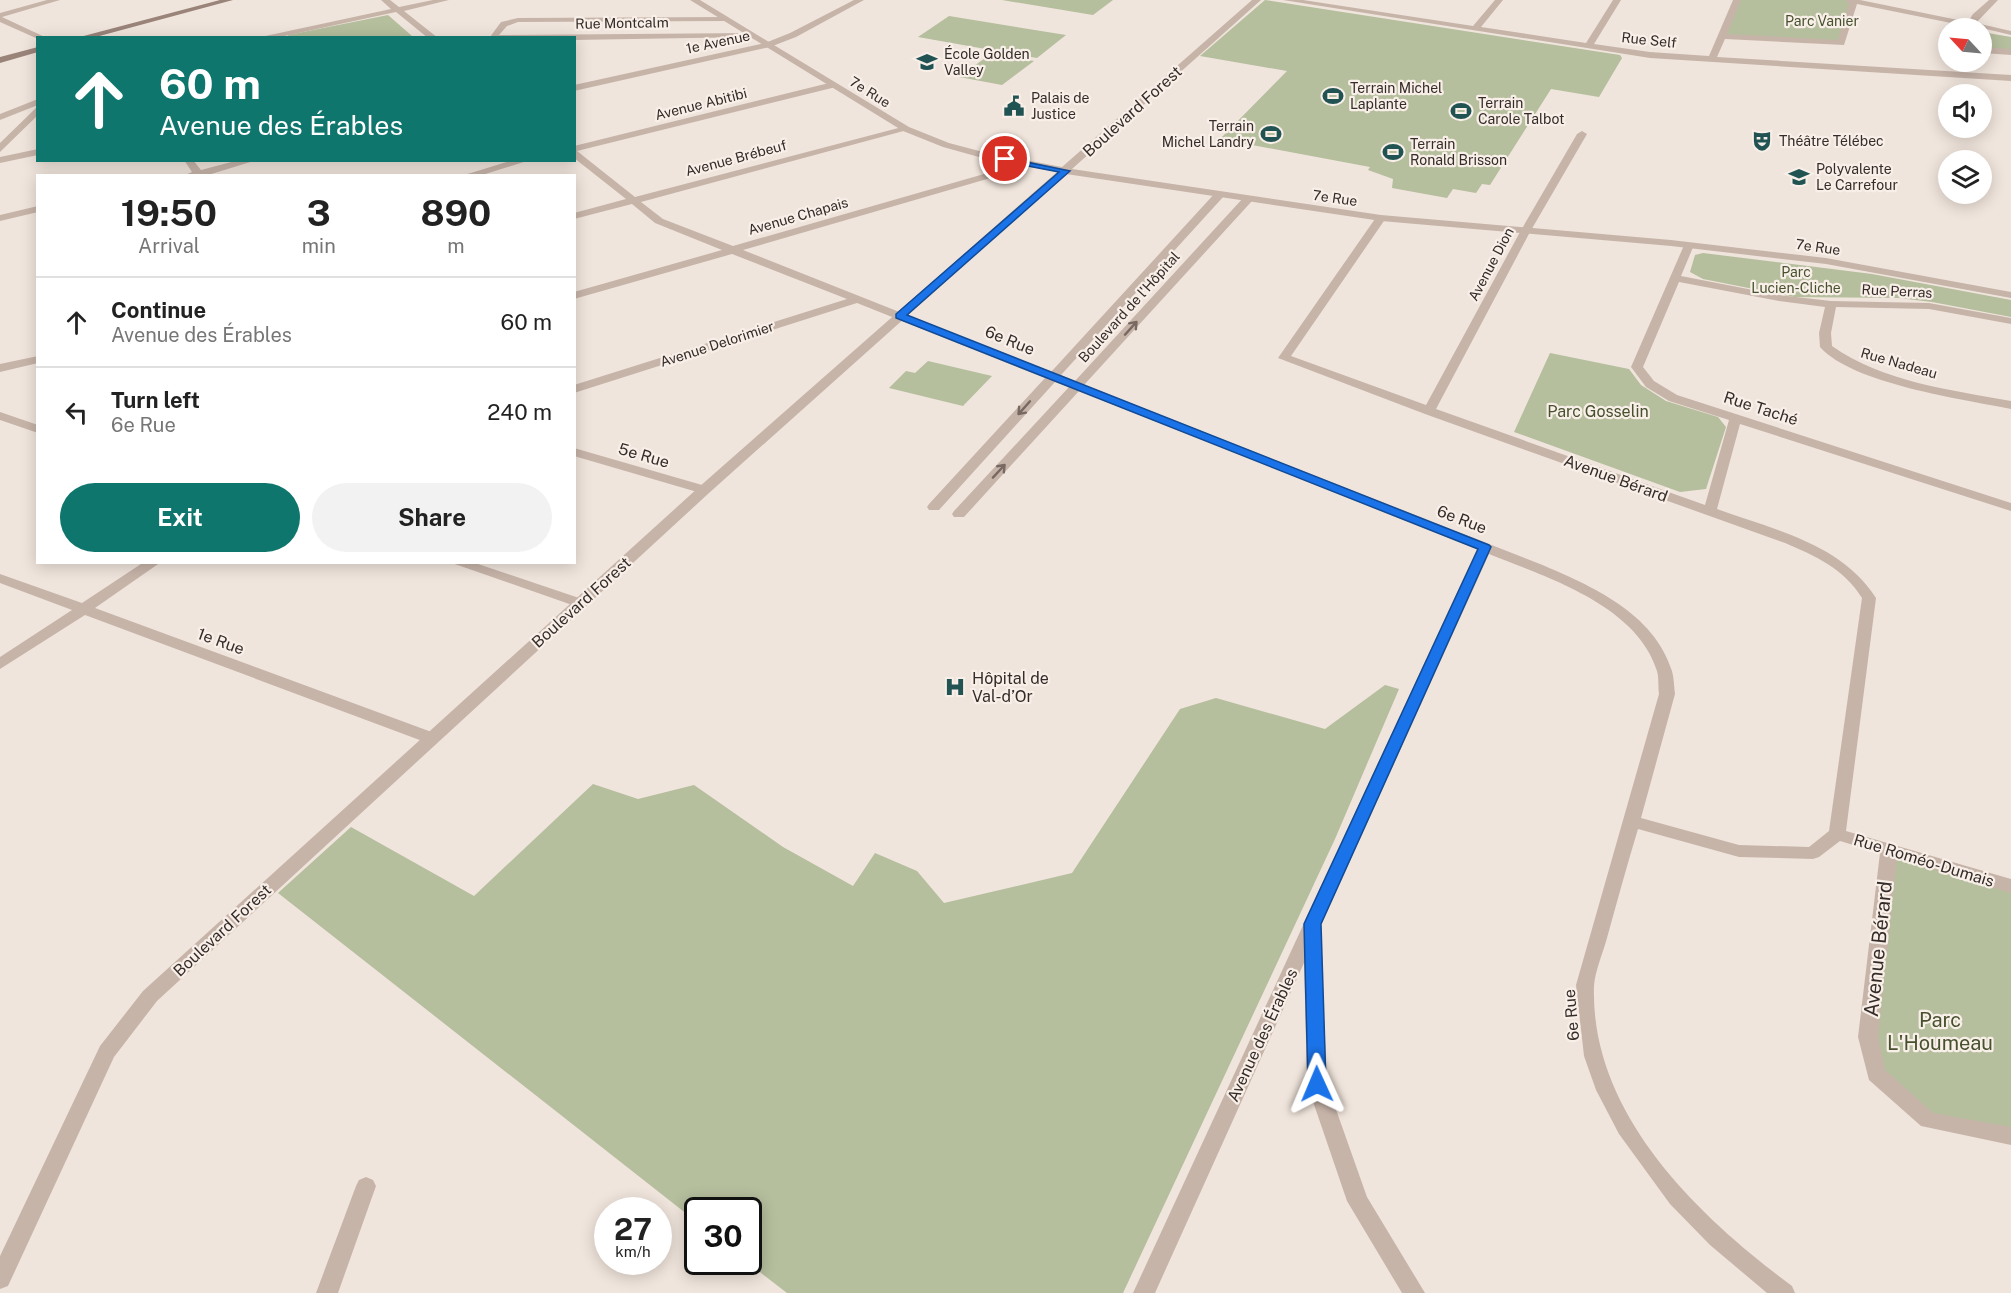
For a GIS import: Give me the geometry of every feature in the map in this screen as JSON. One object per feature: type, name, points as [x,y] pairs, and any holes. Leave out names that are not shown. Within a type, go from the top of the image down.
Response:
[{"type":"main road","points":[[88,36],[229,0]]},
{"type":"main road","points":[[0,60],[36,50]]},
{"type":"street","points":[[0,17],[56,0]]},
{"type":"street","points":[[385,0],[431,36]]},
{"type":"street","points":[[266,36],[445,0]]},
{"type":"street","name":"7e Rue","points":[[694,0],[906,129],[946,145],[1029,164],[1381,218],[1689,245],[1826,261],[2011,295]]},
{"type":"street","name":"1e Avenue","points":[[576,88],[767,45],[793,35],[860,0]]},
{"type":"street","name":"Boulevard Forest","points":[[0,1279],[107,1052],[150,996],[704,490],[1257,0]]},
{"type":"street","name":"Rue Self","points":[[1287,0],[1373,9],[1475,28],[1650,55],[2011,78]]},
{"type":"street","points":[[1475,28],[1498,0]]},
{"type":"street","points":[[1588,46],[1617,0]]},
{"type":"street","points":[[1712,59],[1737,0]]},
{"type":"street","points":[[1977,18],[1994,0]]},
{"type":"street","points":[[1722,36],[1841,43],[1851,1],[1938,20]]},
{"type":"street","points":[[0,17],[39,36]]},
{"type":"street","points":[[495,36],[504,24],[518,20],[725,19]]},
{"type":"street","points":[[1992,30],[2011,33]]},
{"type":"street","name":"Rue Montcalm","points":[[576,37],[751,35]]},
{"type":"street","points":[[1992,51],[2011,52]]},
{"type":"street","name":"Avenue Abitibi","points":[[576,150],[833,85]]},
{"type":"street","points":[[0,117],[36,103]]},
{"type":"street","points":[[0,149],[36,111]]},
{"type":"street","name":"Avenue Brébeuf","points":[[576,215],[906,129]]},
{"type":"street","name":"Avenue Dion","points":[[1430,411],[1525,232],[1582,134]]},
{"type":"street","points":[[0,160],[36,152]]},
{"type":"street","name":"6e Rue","points":[[576,153],[659,220],[732,251],[1485,547],[1604,600],[1641,630],[1656,651],[1665,672],[1667,694],[1585,985],[1588,1029],[1597,1068],[1613,1106],[1641,1153],[1676,1198],[1725,1247],[1784,1293]]},
{"type":"street","points":[[200,174],[245,162]]},
{"type":"street","points":[[474,174],[518,162]]},
{"type":"street","name":"Avenue Chapais","points":[[576,295],[1029,164]]},
{"type":"street","name":"Boulevard de l'Hôpital","points":[[934,507],[1220,194]]},
{"type":"street","name":"Boulevard de l'Hôpital","points":[[959,514],[1248,199]]},
{"type":"street","points":[[0,218],[36,209]]},
{"type":"street","name":"Avenue Bérard","points":[[1381,218],[1284,358],[1831,558],[1860,583],[1869,598],[1837,834]]},
{"type":"street","name":"Rue Taché","points":[[1689,245],[1637,367],[1650,384],[1673,398],[2011,507]]},
{"type":"street","name":"Rue Perras","points":[[1675,278],[1779,298],[1831,304],[1929,306],[2011,321]]},
{"type":"street","name":"Avenue Delorimier","points":[[576,388],[859,299]]},
{"type":"street","name":"Rue Nadeau","points":[[1831,304],[1825,333],[1826,347],[1848,363],[1926,387],[2011,405]]},
{"type":"street","points":[[0,368],[36,359]]},
{"type":"street","points":[[0,416],[36,428]]},
{"type":"street","points":[[1710,512],[1736,417]]},
{"type":"street","name":"5e Rue","points":[[576,453],[704,490]]},
{"type":"street","name":"Avenue des Érables","points":[[1143,1293],[1485,547]]},
{"type":"street","points":[[0,664],[151,564]]},
{"type":"street","points":[[462,564],[580,603]]},
{"type":"street","name":"1e Rue","points":[[0,578],[431,738]]},
{"type":"street","name":"Rue Roméo-Dumais","points":[[1631,821],[1739,851],[1813,853],[1837,834],[2011,886]]},
{"type":"street","name":"Avenue Bérard","points":[[1889,850],[1868,1037],[1876,1074],[1928,1120],[2011,1136]]},
{"type":"street","points":[[1312,924],[1317,1084],[1358,1201],[1414,1293]]},
{"type":"street","points":[[327,1293],[366,1186]]},
{"type":"green space","points":[[1002,0],[1113,0],[1093,15]]},
{"type":"green space","points":[[1265,0],[1620,55],[1622,58],[1599,97],[1551,89],[1490,185],[1482,184],[1476,193],[1453,189],[1447,198],[1392,188],[1393,179],[1368,170],[1370,167],[1220,139],[1287,71],[1200,56]]},
{"type":"green space","name":"Parc Vanier","points":[[1737,0],[1854,1],[1841,43],[1722,36]]},
{"type":"green space","points":[[388,15],[412,36],[288,36]]},
{"type":"green space","points":[[949,16],[1066,35],[1037,58],[918,37]]},
{"type":"green space","points":[[1992,34],[2011,37],[2011,50],[1992,49]]},
{"type":"green space","points":[[992,53],[1034,61],[1002,85],[959,77]]},
{"type":"green space","name":"Parc Lucien-Cliche","points":[[1703,253],[1872,274],[2011,300],[2011,317],[1899,298],[1794,297],[1703,279],[1690,272],[1695,255]]},
{"type":"green space","name":"Parc Gosselin","points":[[1550,353],[1629,369],[1641,385],[1666,401],[1718,417],[1726,427],[1706,489],[1680,492],[1514,432]]},
{"type":"green space","points":[[928,361],[992,376],[963,406],[889,388],[906,371],[915,373]]},
{"type":"green space","points":[[1385,685],[1399,689],[1335,839],[1123,1293],[787,1293],[762,1274],[762,1197],[684,1197],[684,1212],[672,1202],[672,1197],[665,1197],[278,893],[351,827],[474,896],[593,784],[638,799],[694,785],[783,847],[853,886],[875,853],[917,871],[944,903],[1072,873],[1180,709],[1216,698],[1325,729]]},
{"type":"green space","name":"Parc L'Houmeau","points":[[1889,850],[2011,886],[2011,1136],[1928,1120],[1876,1074],[1868,1037]]},
{"type":"place","name":"École Golden Valley","points":[[927,62]]},
{"type":"place","name":"Terrain Michel Laplante","points":[[1333,96]]},
{"type":"place","name":"Palais de Justice","points":[[1014,106]]},
{"type":"place","name":"Terrain Carole Talbot","points":[[1461,111]]},
{"type":"place","name":"Terrain Michel Landry","points":[[1271,134]]},
{"type":"place","name":"Théâtre Télébec","points":[[1762,141]]},
{"type":"place","name":"Terrain Ronald Brisson","points":[[1393,152]]},
{"type":"place","name":"Polyvalente Le Carrefour","points":[[1799,177]]},
{"type":"place","name":"Hôpital de Val-d’Or","points":[[955,687]]},
{"type":"route","points":[[1005,159],[1066,171],[900,316],[1485,547],[1312,924],[1317,1084]]}]
